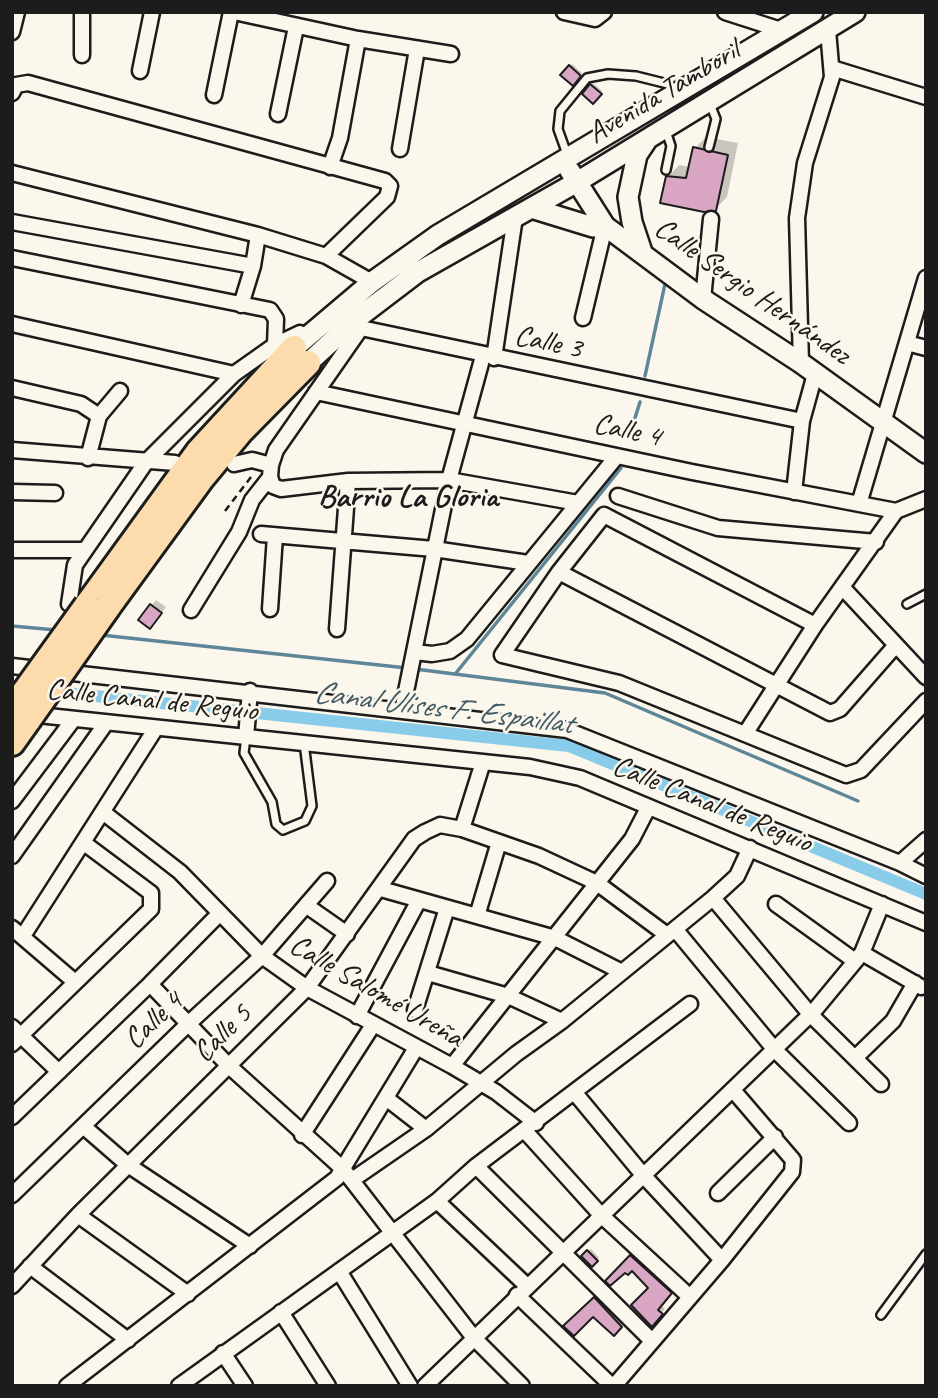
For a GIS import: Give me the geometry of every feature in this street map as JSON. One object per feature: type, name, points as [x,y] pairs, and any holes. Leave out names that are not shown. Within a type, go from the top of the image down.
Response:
[{"type":"highway","points":[[12,743],[18,713],[88,606],[241,432],[293,352]]},
{"type":"main road","name":"Avenida Tamboril","points":[[293,352],[358,324],[418,272],[577,182],[855,12]]},
{"type":"main road","name":"Avenida Tamboril","points":[[293,352],[373,282],[438,235],[797,19]]},
{"type":"main road","points":[[642,252],[628,197],[637,155],[656,132]]},
{"type":"main road","name":"Calle Sergio Hernández","points":[[566,159],[605,226],[703,299],[926,453]]},
{"type":"main road","points":[[523,212],[593,227],[605,226]]},
{"type":"street","points":[[12,32],[17,12]]},
{"type":"street","points":[[82,12],[82,55]]},
{"type":"street","points":[[140,71],[152,12]]},
{"type":"street","points":[[214,95],[233,12],[358,39],[451,54]]},
{"type":"street","points":[[564,12],[596,19],[604,12]]},
{"type":"street","points":[[725,12],[797,19]]},
{"type":"street","points":[[278,114],[296,27]]},
{"type":"street","points":[[794,492],[808,369],[797,211],[805,163],[831,80],[828,30]]},
{"type":"street","points":[[330,167],[340,138],[358,39]]},
{"type":"street","points":[[400,149],[417,49]]},
{"type":"street","points":[[832,68],[926,97]]},
{"type":"street","points":[[12,93],[16,85],[29,83],[385,181],[390,186],[387,197],[326,256]]},
{"type":"street","points":[[12,173],[258,235],[326,256],[373,282]]},
{"type":"street","points":[[402,711],[449,480],[465,423],[489,357],[523,212]]},
{"type":"street","points":[[703,299],[711,219]]},
{"type":"street","points":[[12,222],[253,266]]},
{"type":"street","points":[[583,318],[605,226]]},
{"type":"street","points":[[242,305],[258,235]]},
{"type":"street","points":[[12,258],[242,305],[274,314],[293,352],[234,374],[146,462],[75,565],[88,606]]},
{"type":"street","points":[[859,504],[926,278]]},
{"type":"street","points":[[12,324],[234,374]]},
{"type":"street","points":[[191,610],[239,532],[252,500],[270,471],[276,450],[358,324]]},
{"type":"street","name":"Calle 3","points":[[358,324],[489,357],[802,421]]},
{"type":"street","points":[[907,343],[926,348]]},
{"type":"street","points":[[12,388],[81,404],[99,416]]},
{"type":"street","points":[[88,458],[99,416],[120,391]]},
{"type":"street","name":"Calle 4","points":[[316,392],[617,456],[896,511]]},
{"type":"street","points":[[12,450],[174,463]]},
{"type":"street","points":[[414,657],[450,651],[467,639],[617,456]]},
{"type":"street","points":[[234,464],[252,460],[270,471],[273,486],[281,489],[348,481],[449,480],[578,503]]},
{"type":"street","points":[[337,629],[348,481]]},
{"type":"street","points":[[12,492],[55,493]]},
{"type":"street","points":[[618,496],[718,528],[876,542]]},
{"type":"street","points":[[745,734],[815,625],[896,511],[926,499]]},
{"type":"street","points":[[815,625],[606,515],[600,517],[559,572],[502,656],[600,677],[839,774],[850,775],[861,770],[926,701]]},
{"type":"street","points":[[270,609],[268,535],[435,549],[528,563]]},
{"type":"street","points":[[12,550],[84,550]]},
{"type":"street","points":[[559,572],[835,713],[896,645]]},
{"type":"street","points":[[843,588],[926,677]]},
{"type":"street","name":"Calle Canal de Reguio","points":[[12,666],[573,732],[900,863],[926,876]]},
{"type":"street","points":[[246,734],[250,696]]},
{"type":"street","name":"Calle Canal de Reguio","points":[[18,713],[156,728],[246,734],[304,744],[530,766],[580,778],[926,923]]},
{"type":"street","points":[[12,801],[73,720]]},
{"type":"street","points":[[12,856],[106,723]]},
{"type":"street","points":[[75,982],[18,932],[85,843],[156,728]]},
{"type":"street","points":[[483,762],[462,829],[540,856],[597,883],[671,932],[775,1050],[849,1123]]},
{"type":"street","points":[[452,1066],[632,839],[648,808]]},
{"type":"street","name":"Calle Salomé Ureña","points":[[104,813],[180,872],[262,956],[307,988],[480,1083],[530,1127],[601,1215],[690,1297]]},
{"type":"street","name":"Calle 5","points":[[12,1286],[78,1215],[307,988],[381,889],[414,839],[440,825],[462,829]]},
{"type":"street","points":[[900,863],[926,840]]},
{"type":"street","points":[[477,916],[499,842]]},
{"type":"street","points":[[59,1073],[15,1035],[151,909],[153,900],[151,893],[85,843]]},
{"type":"street","points":[[68,1386],[337,1178],[347,1175],[426,1129],[713,898],[737,876],[750,848]]},
{"type":"street","name":"Calle 4","points":[[12,1195],[262,956],[327,881]]},
{"type":"street","points":[[381,889],[555,938],[622,972]]},
{"type":"street","points":[[713,898],[810,1014],[881,1084]]},
{"type":"street","points":[[356,1016],[419,900]]},
{"type":"street","points":[[776,904],[858,957],[919,985],[893,1021],[855,1058]]},
{"type":"street","points":[[428,1385],[522,1290],[810,1014],[858,957],[882,904]]},
{"type":"street","points":[[307,906],[347,934]]},
{"type":"street","points":[[415,1010],[447,908]]},
{"type":"street","points":[[12,1117],[150,985],[220,913]]},
{"type":"street","points":[[428,973],[508,996],[562,1021]]},
{"type":"street","points":[[150,985],[229,1066],[347,1175],[474,1338],[523,1386]]},
{"type":"street","points":[[179,1386],[437,1202],[476,1166],[690,1004]]},
{"type":"street","points":[[302,1135],[373,1025]]},
{"type":"street","points":[[347,1175],[386,1098],[416,1048]]},
{"type":"street","points":[[437,1202],[613,1386],[722,1260],[792,1172],[793,1160],[733,1090]]},
{"type":"street","points":[[575,1093],[643,1174],[722,1260]]},
{"type":"street","points":[[386,1098],[426,1129]]},
{"type":"street","points":[[83,1126],[128,1165],[250,1246]]},
{"type":"street","points":[[718,1192],[775,1137]]},
{"type":"street","points":[[476,1166],[564,1250],[651,1340]]},
{"type":"street","points":[[78,1215],[188,1294]]},
{"type":"street","points":[[30,1266],[128,1340]]},
{"type":"street","points":[[338,1271],[410,1386]]},
{"type":"street","points":[[281,1312],[328,1386]]},
{"type":"street","points":[[223,1353],[245,1386]]},
{"type":"lane","points":[[566,159],[558,129],[560,111],[587,78],[608,74],[636,76],[668,85],[676,93]]},
{"type":"lane","points":[[708,100],[716,119],[709,147]]},
{"type":"lane","points":[[656,132],[671,146],[666,170]]},
{"type":"lane","points":[[907,604],[926,594]]},
{"type":"lane","points":[[246,734],[244,753],[248,764],[272,802],[276,824],[283,830],[305,821],[312,806],[304,744]]},
{"type":"lane","points":[[881,1315],[926,1254]]},
{"type":"path","points":[[251,477],[238,495],[225,511],[237,494],[251,477]]},
{"type":"building","points":[[569,65],[581,76],[573,86],[560,75]]},
{"type":"building","points":[[590,84],[602,94],[593,104],[582,94]]},
{"type":"building","points":[[693,147],[728,155],[716,211],[704,212],[660,203],[666,176],[686,178]]},
{"type":"building","points":[[150,604],[162,613],[150,629],[138,620]]},
{"type":"building","points":[[587,1250],[598,1261],[592,1267],[581,1256]]},
{"type":"building","points":[[630,1255],[672,1293],[658,1310],[663,1314],[652,1327],[631,1305],[648,1288],[632,1271],[628,1275],[625,1273],[610,1286],[605,1281]]},
{"type":"building","points":[[594,1297],[622,1327],[614,1336],[593,1317],[574,1336],[563,1326]]},
{"type":"waterway","points":[[645,376],[665,284]]},
{"type":"waterway","points":[[629,437],[640,402]]},
{"type":"waterway","points":[[456,673],[621,468]]},
{"type":"waterway","points":[[12,626],[56,630]]},
{"type":"waterway","points":[[101,635],[407,668]]},
{"type":"waterway","points":[[415,669],[605,693],[858,801]]},
{"type":"waterway","name":"Canal Ulises F. Espaillat","points":[[48,691],[569,746],[926,894]]},
{"type":"district","name":"Barrio La Gloria","points":[[408,498]]}]
